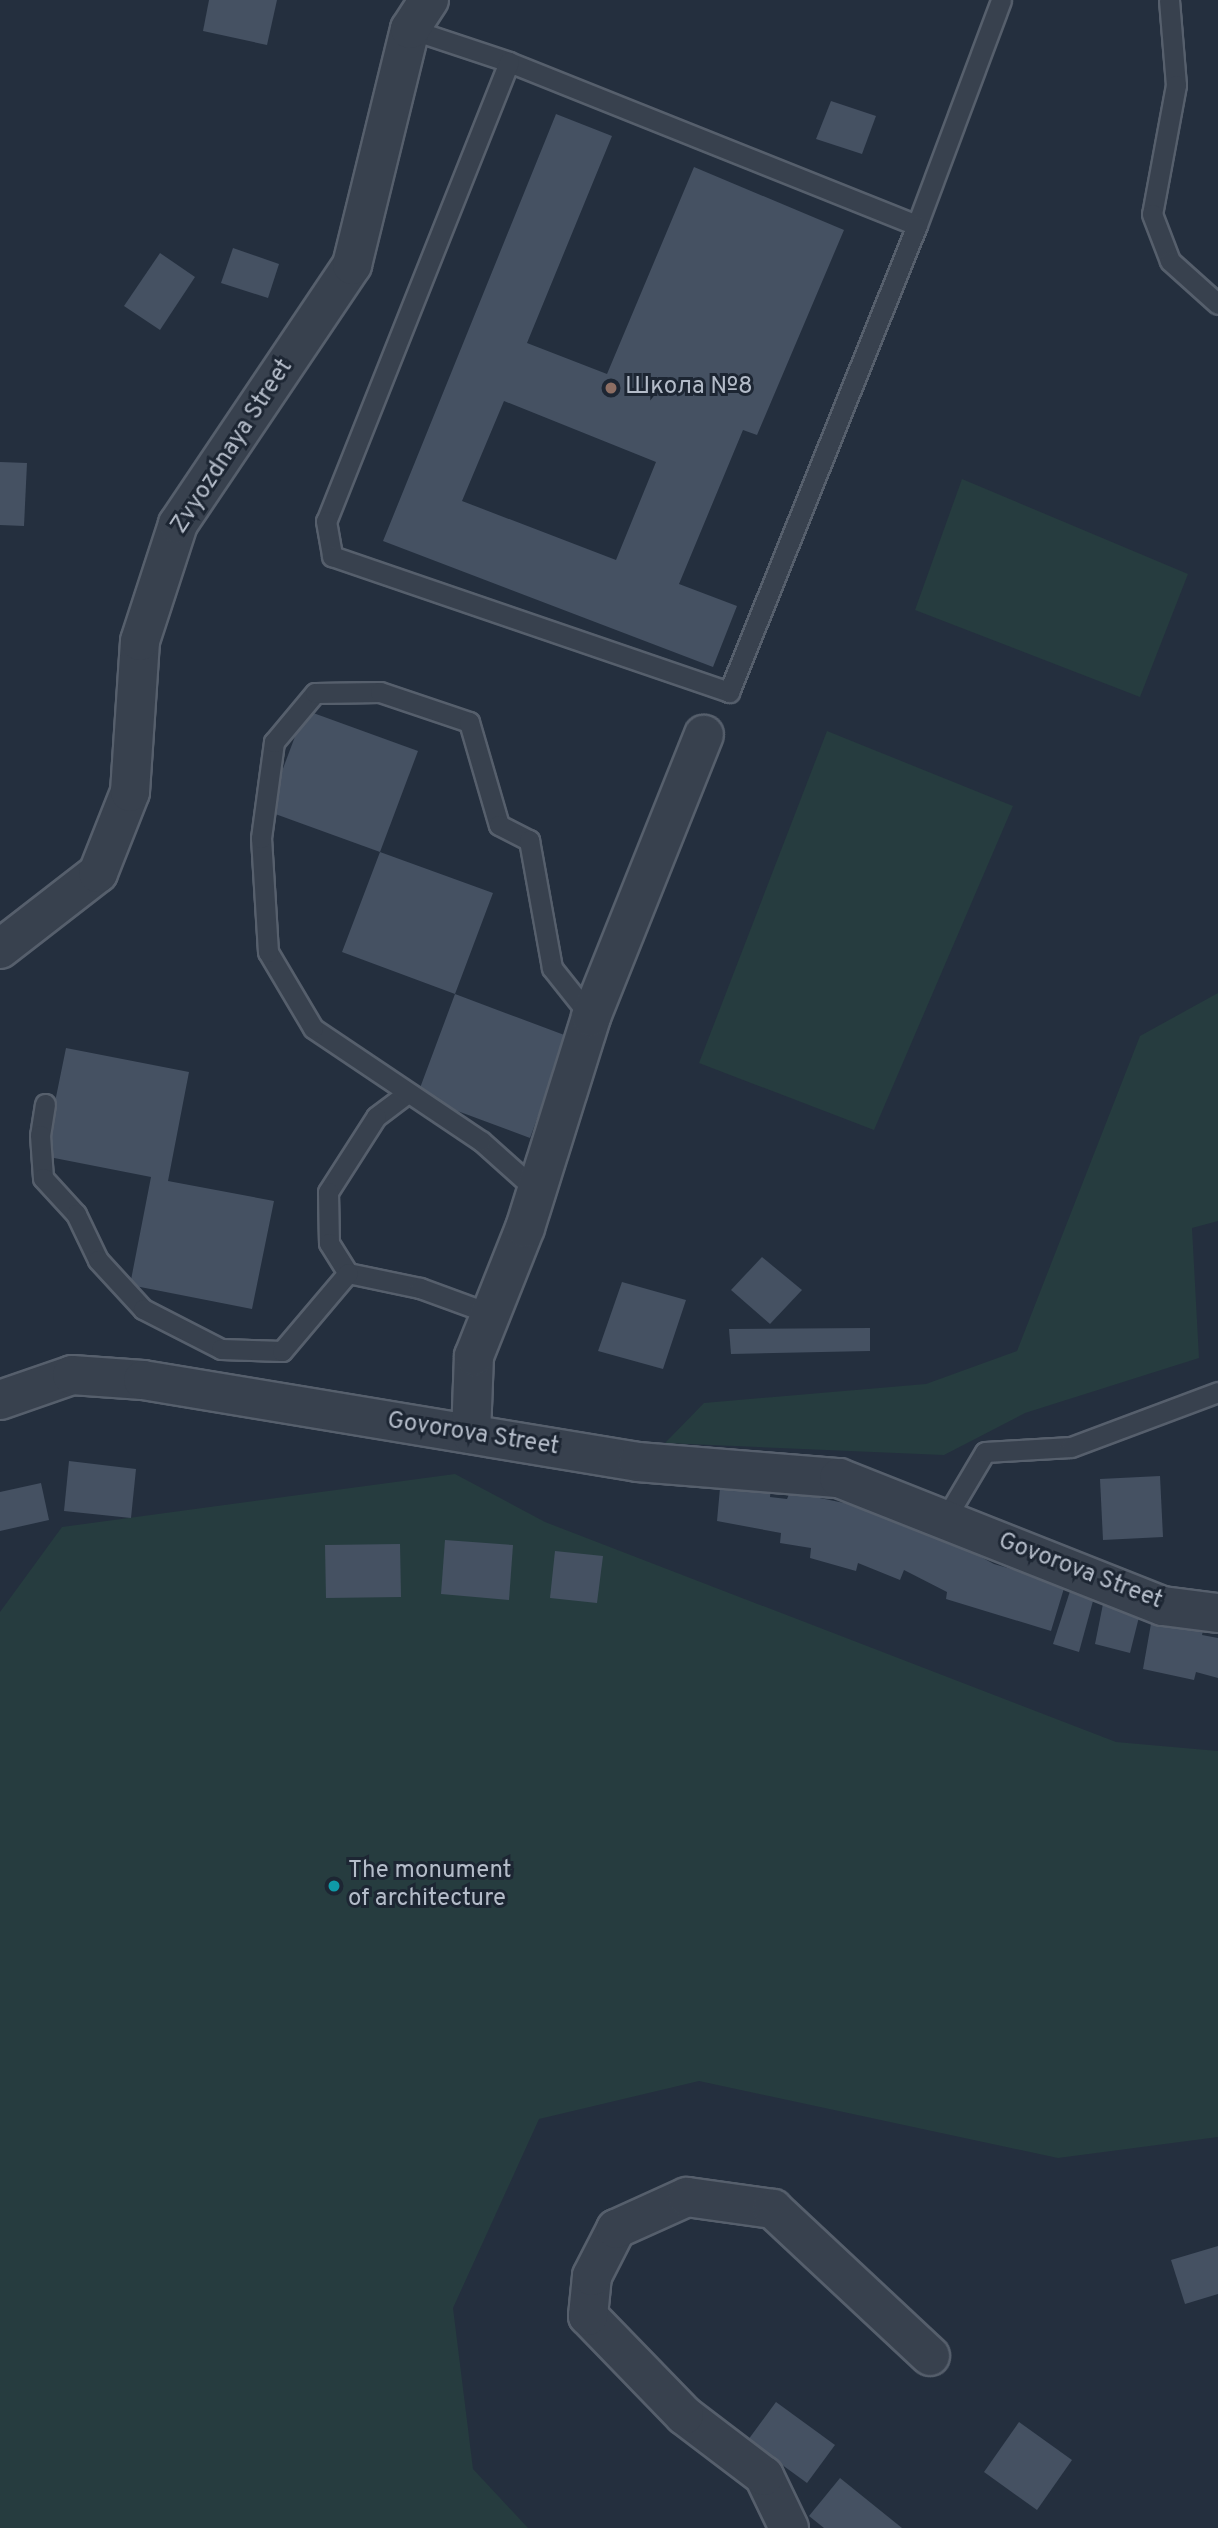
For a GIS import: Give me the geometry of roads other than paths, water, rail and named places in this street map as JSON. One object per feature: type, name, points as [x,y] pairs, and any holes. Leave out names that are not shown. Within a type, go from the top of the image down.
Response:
[{"type":"street","name":"Zvyozdnaya Street","points":[[0,949],[98,873],[130,792],[140,641],[178,524],[352,265],[419,14]]},
{"type":"street","points":[[471,1434],[474,1356],[537,1191],[591,1017],[704,735]]},
{"type":"street","name":"Govorova Street","points":[[0,1400],[72,1375],[108,1377],[638,1462],[839,1478],[1163,1606],[1218,1613]]},
{"type":"street","points":[[789,2528],[764,2476],[684,2414],[588,2316],[592,2276],[616,2229],[687,2197],[773,2209],[930,2356]]},
{"type":"lane","points":[[509,62],[326,521],[332,556],[729,692],[918,225],[1001,0]]},
{"type":"lane","points":[[1169,0],[1176,85],[1152,214],[1170,261],[1218,304]]},
{"type":"lane","points":[[419,14],[509,62],[918,225]]},
{"type":"lane","points":[[537,1191],[481,1141],[405,1095],[313,1028],[268,952],[261,838],[274,742],[315,693],[380,692],[469,722],[499,825],[529,840],[552,968],[591,1017]]},
{"type":"lane","points":[[405,1095],[376,1117],[328,1192],[329,1243],[348,1273],[420,1288],[491,1314]]},
{"type":"lane","points":[[44,1104],[40,1135],[43,1178],[76,1214],[97,1260],[142,1309],[221,1349],[282,1351],[348,1273]]},
{"type":"lane","points":[[944,1521],[985,1452],[1071,1447],[1218,1392]]},
{"type":"place","name":"Школа №8","points":[[611,388]]},
{"type":"place","name":"The monument of architecture","points":[[334,1886]]}]
